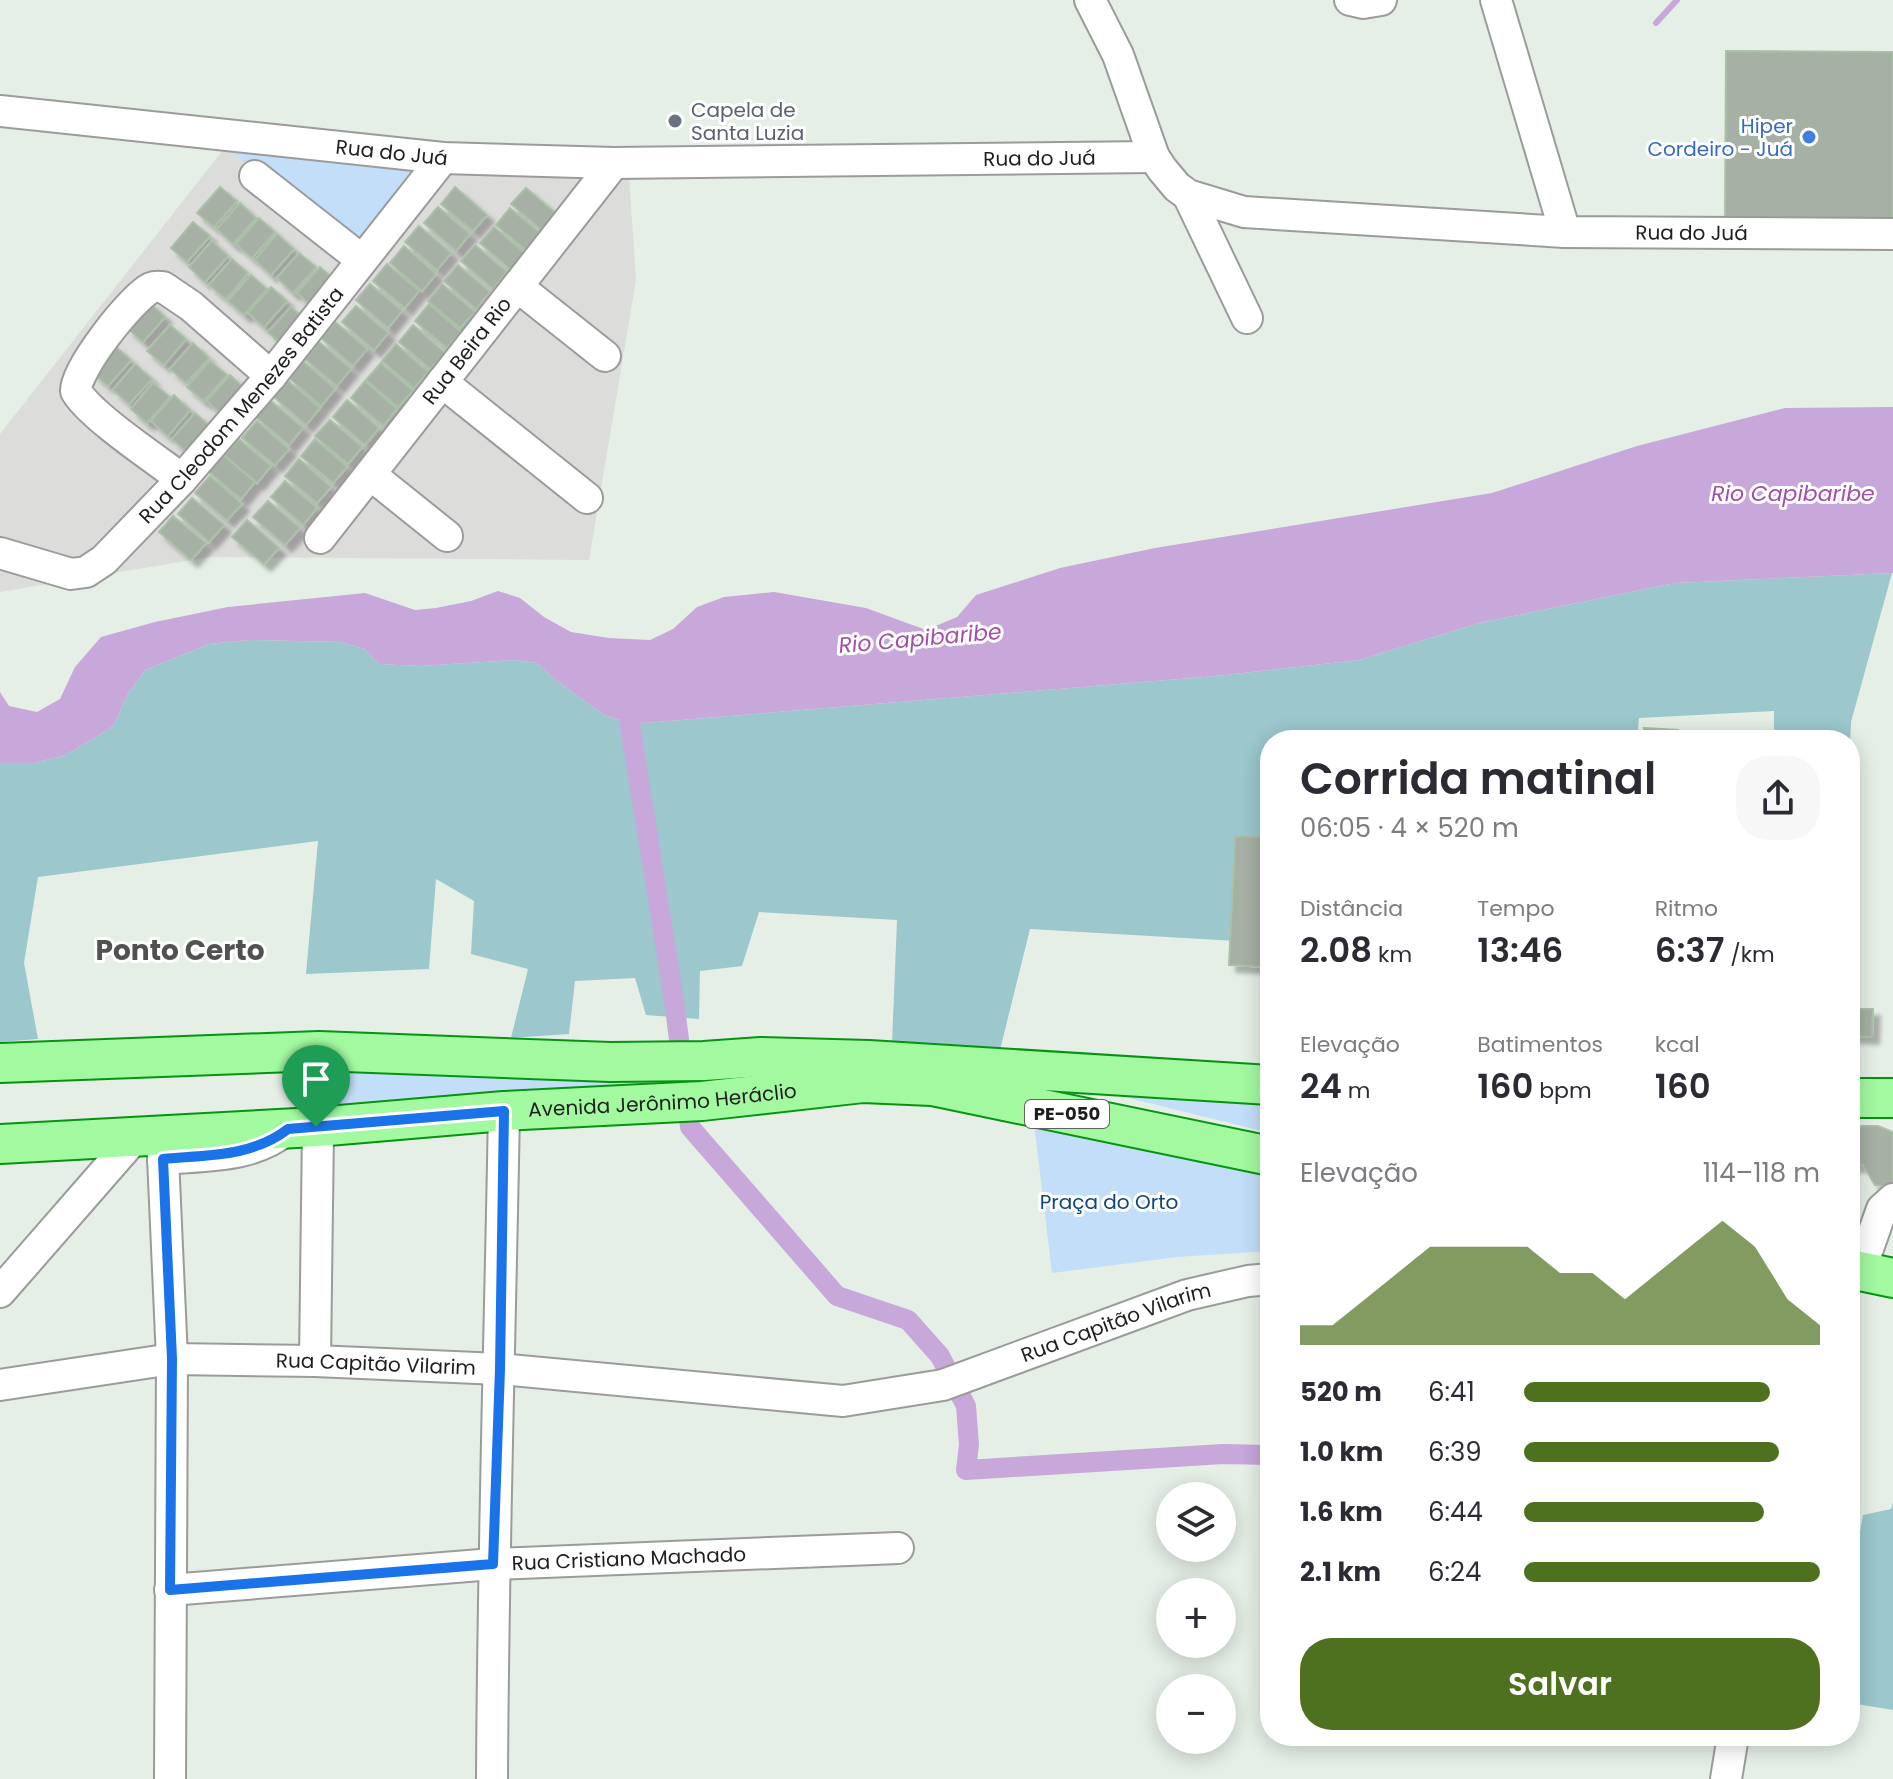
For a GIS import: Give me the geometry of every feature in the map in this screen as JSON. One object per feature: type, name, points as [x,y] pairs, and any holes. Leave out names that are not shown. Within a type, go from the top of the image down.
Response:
[{"type":"main road","name":"Avenida Jerônimo Heráclio","points":[[0,1063],[319,1051],[465,1058],[686,1061],[761,1057],[869,1060],[1260,1084]]},
{"type":"main road","name":"Avenida Jerônimo Heráclio","points":[[0,1144],[154,1143],[504,1111],[702,1101],[863,1083],[932,1086],[1260,1154]]},
{"type":"main road","points":[[1860,1098],[1893,1098]]},
{"type":"street","points":[[1090,0],[1118,55],[1154,157],[1177,187],[1188,195],[1247,318]]},
{"type":"street","points":[[1350,0],[1363,3],[1381,0]]},
{"type":"street","points":[[1496,0],[1565,232]]},
{"type":"street","name":"Rua do Juá","points":[[0,111],[443,158],[614,163],[1154,157]]},
{"type":"street","name":"Rua Cleodom Menezes Batista","points":[[0,553],[77,575],[104,560],[182,479],[271,376],[443,158]]},
{"type":"street","name":"Rua Beira Rio","points":[[320,538],[614,163]]},
{"type":"street","points":[[255,176],[362,260]]},
{"type":"street","name":"Rua do Juá","points":[[1188,195],[1244,212],[1565,232],[1893,234]]},
{"type":"street","points":[[182,479],[94,411],[76,391],[77,378],[84,366],[124,314],[147,291],[163,287],[191,306],[271,376]]},
{"type":"street","points":[[518,287],[605,356]]},
{"type":"street","points":[[442,382],[587,498]]},
{"type":"street","points":[[371,475],[447,536]]},
{"type":"street","points":[[315,1361],[302,1128],[319,1051]]},
{"type":"street","points":[[492,1779],[493,1564],[504,1111]]},
{"type":"street","points":[[0,1292],[154,1143]]},
{"type":"street","points":[[154,1143],[172,1359],[170,1779]]},
{"type":"street","points":[[1863,1273],[1882,1209],[1893,1199]]},
{"type":"street","name":"Rua Capitão Vilarim","points":[[0,1385],[172,1359],[315,1361],[500,1369],[843,1401],[954,1381],[1187,1295],[1260,1280]]},
{"type":"street","name":"Rua Cristiano Machado","points":[[170,1590],[493,1564],[898,1548]]},
{"type":"street","points":[[1726,1779],[1731,1746]]},
{"type":"shaded area","points":[[223,150],[421,166],[629,176],[636,280],[589,560],[210,557],[0,592],[0,434]]},
{"type":"shaded area","points":[[1892,573],[1851,730],[1774,730],[1774,711],[1639,718],[1638,730],[1260,730],[1260,942],[1030,929],[999,1054],[892,1043],[897,920],[759,912],[742,966],[700,971],[699,1019],[646,1015],[635,978],[575,981],[569,1034],[511,1038],[528,969],[471,954],[474,901],[436,879],[429,969],[306,974],[318,841],[38,877],[24,963],[38,1039],[0,1042],[0,763],[33,763],[63,756],[93,739],[113,726],[129,692],[145,670],[209,644],[249,640],[340,642],[365,649],[379,664],[420,666],[514,660],[537,663],[604,715],[632,724],[1216,676],[1359,660],[1479,623],[1675,583]]},
{"type":"shaded area","points":[[1893,1503],[1893,1710],[1860,1705],[1860,1532],[1863,1515],[1891,1509]]},
{"type":"green space","points":[[230,151],[421,166],[362,247]]},
{"type":"green space","points":[[328,1068],[790,1073],[761,1083],[329,1109]]},
{"type":"green space","points":[[1125,1097],[1260,1104],[1260,1131]]},
{"type":"green space","name":"Praça do Orto","points":[[1034,1123],[1260,1168],[1260,1252],[1177,1257],[1052,1273]]},
{"type":"water","name":"Rio Capibaribe","points":[[1893,407],[1893,573],[1675,583],[1479,623],[1359,660],[1216,676],[632,724],[604,715],[537,663],[514,660],[420,666],[379,664],[365,649],[340,642],[249,640],[209,644],[145,670],[129,692],[113,726],[93,739],[63,756],[33,763],[0,763],[0,692],[9,706],[37,712],[60,699],[75,667],[101,637],[228,607],[365,593],[415,610],[471,601],[498,591],[520,598],[544,617],[571,632],[650,640],[673,629],[697,607],[724,597],[774,592],[866,608],[926,630],[957,617],[976,595],[1060,568],[1155,548],[1492,493],[1637,446],[1785,408]]},
{"type":"building","name":"Hiper Cordeiro - Juá","points":[[1726,51],[1893,52],[1893,221],[1725,222]]},
{"type":"building","points":[[220,187],[237,201],[214,227],[197,213]]},
{"type":"building","points":[[455,187],[487,215],[473,231],[441,204]]},
{"type":"building","points":[[526,188],[558,215],[544,232],[511,204]]},
{"type":"building","points":[[240,203],[256,218],[233,244],[217,229]]},
{"type":"building","points":[[438,207],[470,234],[456,251],[424,223]]},
{"type":"building","points":[[510,208],[542,235],[528,252],[496,225]]},
{"type":"building","points":[[259,218],[275,232],[252,258],[236,244]]},
{"type":"building","points":[[193,222],[210,236],[187,262],[171,248]]},
{"type":"building","points":[[419,226],[451,253],[437,270],[405,242]]},
{"type":"building","points":[[494,227],[526,254],[512,271],[480,243]]},
{"type":"building","points":[[277,234],[294,249],[271,275],[255,260]]},
{"type":"building","points":[[212,241],[228,256],[205,282],[189,267]]},
{"type":"building","points":[[475,245],[507,272],[493,289],[461,261]]},
{"type":"building","points":[[404,246],[436,274],[422,291],[390,263]]},
{"type":"building","points":[[299,253],[316,267],[293,293],[277,278]]},
{"type":"building","points":[[232,259],[248,273],[226,299],[209,285]]},
{"type":"building","points":[[387,264],[419,291],[405,308],[373,281]]},
{"type":"building","points":[[458,265],[490,292],[476,309],[444,281]]},
{"type":"building","points":[[320,267],[336,281],[313,307],[297,293]]},
{"type":"building","points":[[251,275],[267,289],[244,315],[228,301]]},
{"type":"building","points":[[370,284],[402,311],[388,328],[356,300]]},
{"type":"building","points":[[442,284],[475,312],[460,328],[428,301]]},
{"type":"building","points":[[271,287],[287,301],[264,327],[248,313]]},
{"type":"building","points":[[149,302],[165,317],[143,342],[127,328]]},
{"type":"building","points":[[429,304],[461,332],[447,348],[415,321]]},
{"type":"building","points":[[356,306],[388,333],[374,350],[342,322]]},
{"type":"building","points":[[291,307],[307,321],[284,347],[268,332]]},
{"type":"building","points":[[335,322],[367,349],[353,366],[321,338]]},
{"type":"building","points":[[170,325],[186,339],[164,365],[147,351]]},
{"type":"building","points":[[413,325],[445,353],[430,369],[399,342]]},
{"type":"building","points":[[319,342],[351,369],[337,386],[305,359]]},
{"type":"building","points":[[193,343],[209,358],[186,383],[170,369]]},
{"type":"building","points":[[396,344],[428,372],[414,388],[382,361]]},
{"type":"building","points":[[115,346],[131,360],[108,386],[92,372]]},
{"type":"building","points":[[210,361],[227,375],[204,401],[187,387]]},
{"type":"building","points":[[303,361],[335,389],[321,406],[289,378]]},
{"type":"building","points":[[381,363],[413,391],[398,407],[366,380]]},
{"type":"building","points":[[135,364],[152,379],[129,404],[113,390]]},
{"type":"building","points":[[230,375],[246,390],[223,416],[207,401]]},
{"type":"building","points":[[288,381],[320,408],[306,425],[274,397]]},
{"type":"building","points":[[365,381],[397,409],[383,426],[351,398]]},
{"type":"building","points":[[153,383],[170,397],[147,423],[131,409]]},
{"type":"building","points":[[174,395],[190,410],[168,436],[151,421]]},
{"type":"building","points":[[347,400],[379,428],[365,445],[333,417]]},
{"type":"building","points":[[271,401],[303,428],[289,445],[256,417]]},
{"type":"building","points":[[195,413],[211,427],[188,453],[172,439]]},
{"type":"building","points":[[330,420],[362,447],[348,464],[315,436]]},
{"type":"building","points":[[257,421],[289,449],[275,465],[242,438]]},
{"type":"building","points":[[239,439],[271,466],[257,483],[224,455]]},
{"type":"building","points":[[315,439],[347,467],[333,483],[301,456]]},
{"type":"building","points":[[223,455],[255,482],[241,499],[209,472]]},
{"type":"building","points":[[299,459],[331,487],[317,503],[285,476]]},
{"type":"building","points":[[210,476],[242,504],[227,520],[195,493]]},
{"type":"building","points":[[285,481],[317,508],[303,525],[271,497]]},
{"type":"building","points":[[192,498],[224,525],[209,542],[178,514]]},
{"type":"building","points":[[268,501],[300,528],[285,545],[253,517]]},
{"type":"building","points":[[173,516],[206,543],[191,560],[159,532]]},
{"type":"building","points":[[247,520],[279,548],[264,564],[232,537]]},
{"type":"building","points":[[1235,836],[1260,837],[1260,967],[1229,965]]},
{"type":"building","points":[[1860,1009],[1873,1009],[1872,1037],[1860,1036]]},
{"type":"building","points":[[1878,1126],[1893,1132],[1893,1186],[1875,1185],[1860,1165],[1860,1127]]},
{"type":"waterway","points":[[1656,23],[1677,0]]},
{"type":"waterway","points":[[626,700],[674,1000],[690,1127],[837,1296],[908,1320],[940,1356],[966,1406],[969,1445],[966,1470],[1223,1454],[1260,1455]]},
{"type":"place","name":"Capela de Santa Luzia","points":[[675,121]]},
{"type":"place","name":"Hiper Cordeiro - Juá","points":[[1809,137]]},
{"type":"district","name":"Ponto Certo","points":[[180,950]]},
{"type":"route","points":[[504,1111],[493,1564],[170,1590],[172,1359],[163,1159],[237,1153],[273,1141],[288,1129],[316,1127],[504,1111]]}]
